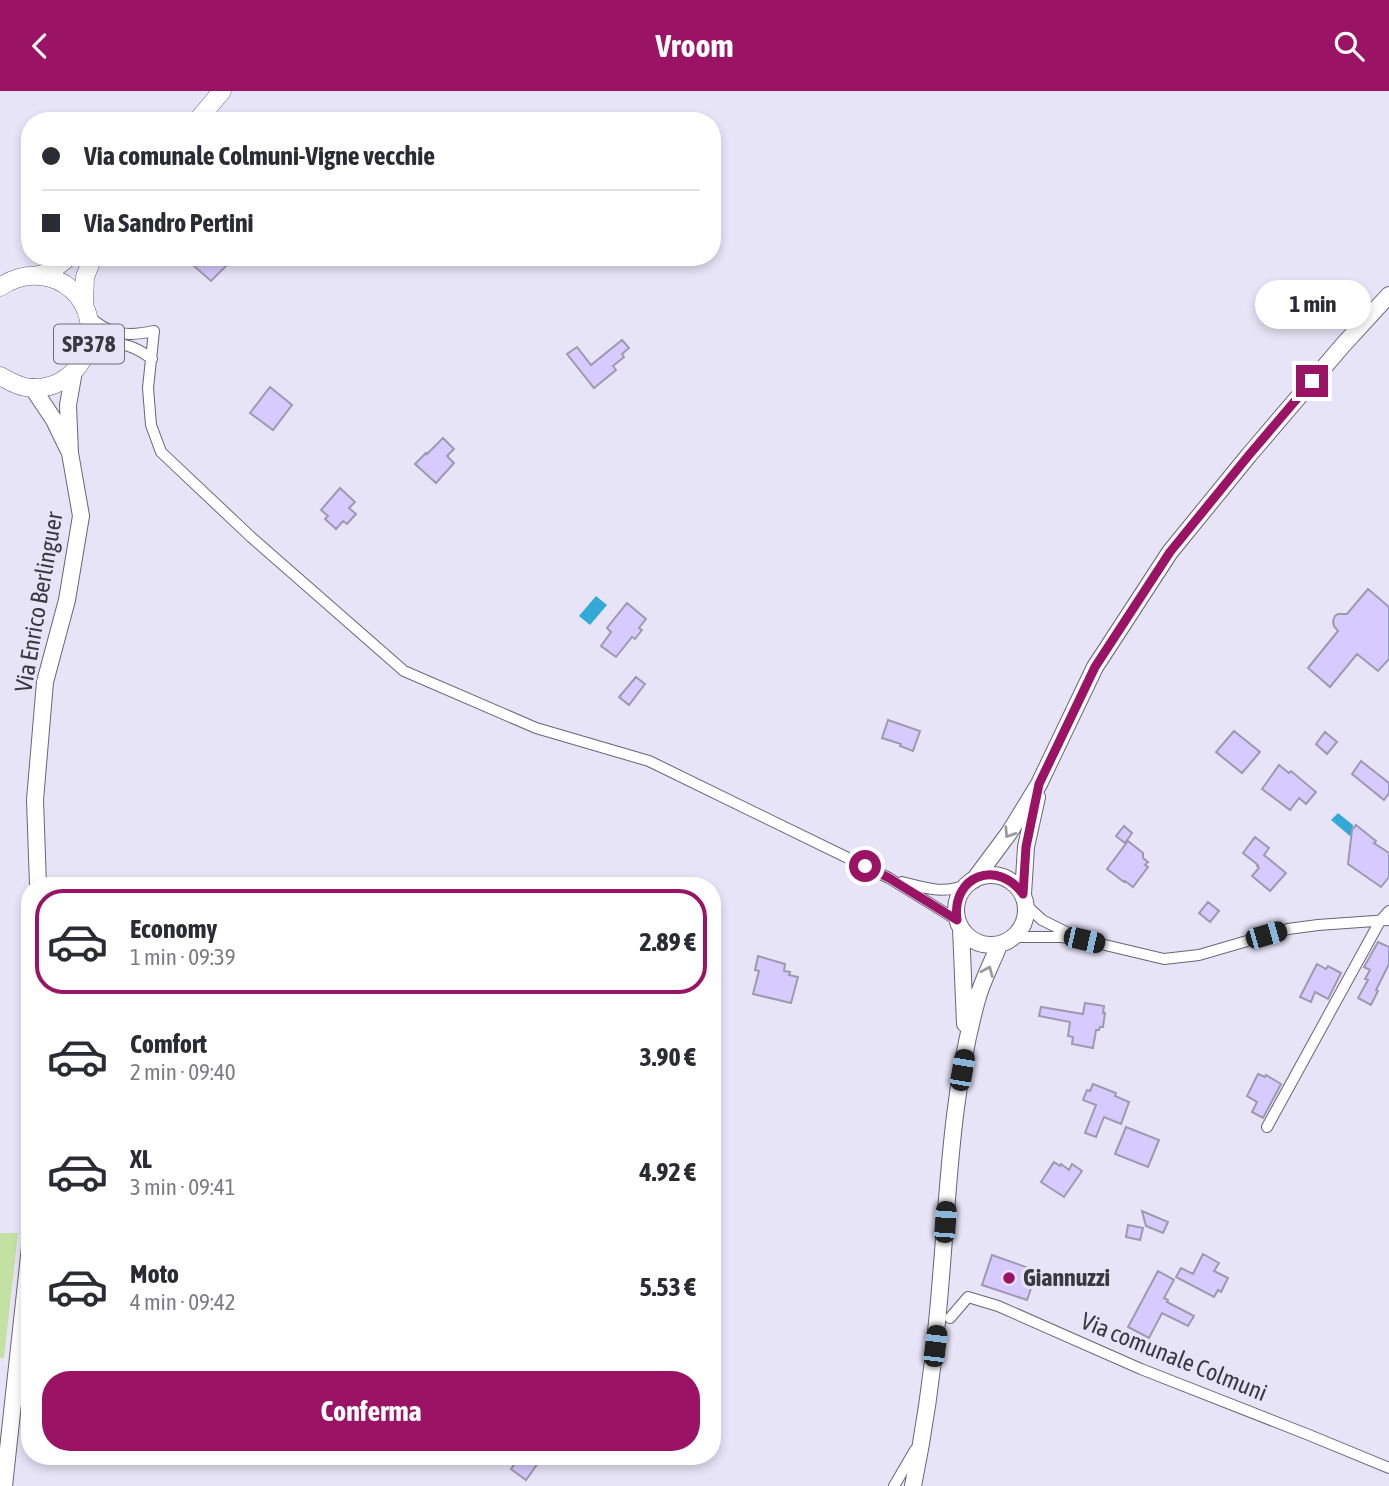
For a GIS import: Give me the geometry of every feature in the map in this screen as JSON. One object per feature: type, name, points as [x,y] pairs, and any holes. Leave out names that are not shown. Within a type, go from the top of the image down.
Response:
[{"type":"main road","points":[[204,112],[222,91]]},
{"type":"main road","points":[[3,282],[39,275],[57,266]]},
{"type":"main road","name":"SP378","points":[[4,381],[32,387],[47,386],[74,371],[86,354],[90,341],[85,277],[89,266]]},
{"type":"main road","name":"SP378","points":[[39,275],[57,280],[73,290],[86,310]]},
{"type":"street","points":[[966,1044],[957,901],[1009,833],[1039,784],[1095,667],[1170,552],[1249,455],[1389,295]]},
{"type":"street","points":[[86,310],[99,325],[112,331],[131,334],[154,331],[148,388],[151,425],[161,452],[251,537],[404,671],[536,728],[649,761],[889,878],[959,924],[967,937],[988,946],[999,945],[1015,937],[1026,917],[1026,847],[1039,784]]},
{"type":"street","points":[[86,354],[120,343],[141,351],[152,359]]},
{"type":"street","name":"Via Enrico Berlinguer","points":[[38,877],[35,800],[45,682],[67,600],[81,516],[70,453],[68,405],[74,371]]},
{"type":"street","name":"Via Enrico Berlinguer","points":[[32,387],[54,420],[70,453]]},
{"type":"street","points":[[889,878],[929,890],[957,889],[984,876],[1007,878],[1017,885],[1025,900],[1042,920],[1084,940]]},
{"type":"street","points":[[1267,1127],[1389,911]]},
{"type":"street","points":[[1015,937],[1084,940],[1164,959],[1199,955],[1288,929],[1384,921]]},
{"type":"street","points":[[913,1486],[923,1435],[937,1322],[953,1121],[977,996],[999,945]]},
{"type":"street","name":"Via comunale Colmuni","points":[[950,1318],[968,1297],[998,1306],[1141,1369],[1389,1468]]},
{"type":"street","points":[[4,1486],[21,1330]]},
{"type":"street","points":[[894,1486],[923,1435]]},
{"type":"green space","points":[[0,1233],[18,1233],[4,1358],[0,1358]]},
{"type":"water","points":[[596,596],[607,605],[590,625],[579,616]]},
{"type":"water","points":[[1338,813],[1353,825],[1350,836],[1331,820]]},
{"type":"building","points":[[194,266],[226,266],[211,281]]},
{"type":"building","points":[[622,340],[629,348],[622,354],[624,357],[613,366],[616,370],[594,388],[567,354],[577,347],[591,365]]},
{"type":"building","points":[[270,387],[292,405],[273,430],[250,413]]},
{"type":"building","points":[[443,438],[454,449],[447,456],[454,463],[436,483],[415,464]]},
{"type":"building","points":[[340,488],[355,502],[349,508],[356,514],[347,524],[343,521],[336,529],[325,519],[328,516],[321,510]]},
{"type":"building","points":[[1368,589],[1389,607],[1389,659],[1378,671],[1357,654],[1330,687],[1308,668],[1338,631],[1333,621],[1335,616],[1347,614]]},
{"type":"building","points":[[627,603],[646,619],[635,639],[632,637],[616,657],[601,646],[611,632],[607,628]]},
{"type":"building","points":[[636,677],[645,684],[629,705],[619,697]]},
{"type":"building","points":[[888,720],[920,731],[913,751],[882,738]]},
{"type":"building","points":[[1234,731],[1260,752],[1242,773],[1216,752]]},
{"type":"building","points":[[1325,732],[1337,742],[1327,754],[1316,744]]},
{"type":"building","points":[[1361,761],[1389,783],[1389,793],[1384,800],[1352,774]]},
{"type":"building","points":[[1279,765],[1289,773],[1291,771],[1316,792],[1306,804],[1299,798],[1290,810],[1262,789]]},
{"type":"building","points":[[1356,825],[1389,853],[1389,877],[1381,887],[1348,864],[1352,830]]},
{"type":"building","points":[[1124,826],[1132,833],[1125,843],[1116,836]]},
{"type":"building","points":[[1255,837],[1269,848],[1264,855],[1286,873],[1270,891],[1252,876],[1259,868],[1258,865],[1243,853]]},
{"type":"building","points":[[1128,841],[1143,853],[1143,858],[1148,862],[1145,865],[1148,867],[1133,887],[1107,869]]},
{"type":"building","points":[[1208,902],[1219,911],[1210,922],[1199,913]]},
{"type":"building","points":[[1378,942],[1389,947],[1389,964],[1371,1005],[1358,998],[1368,980],[1365,979],[1370,970],[1364,967]]},
{"type":"building","points":[[758,956],[785,964],[784,971],[798,977],[791,1003],[753,994],[759,971],[755,970]]},
{"type":"building","points":[[1317,964],[1341,973],[1328,999],[1315,992],[1311,1002],[1300,997]]},
{"type":"building","points":[[1085,1003],[1104,1006],[1103,1027],[1096,1030],[1093,1048],[1072,1044],[1073,1037],[1068,1036],[1070,1022],[1039,1016],[1041,1007],[1083,1014]]},
{"type":"building","points":[[1258,1074],[1265,1077],[1266,1075],[1281,1084],[1263,1118],[1252,1112],[1257,1102],[1247,1096]]},
{"type":"building","points":[[1093,1084],[1116,1093],[1115,1096],[1129,1102],[1121,1124],[1104,1117],[1096,1137],[1085,1133],[1096,1105],[1083,1100]]},
{"type":"building","points":[[1126,1127],[1159,1140],[1148,1167],[1115,1154]]},
{"type":"building","points":[[1054,1162],[1069,1170],[1072,1164],[1082,1171],[1064,1197],[1041,1182]]},
{"type":"building","points":[[1142,1211],[1168,1222],[1163,1233],[1146,1226]]},
{"type":"building","points":[[1128,1225],[1143,1228],[1140,1240],[1126,1237]]},
{"type":"building","points":[[1203,1254],[1219,1263],[1214,1271],[1228,1278],[1221,1292],[1218,1290],[1214,1297],[1176,1277],[1181,1268],[1193,1274]]},
{"type":"building","name":"Giannuzzi","points":[[992,1255],[1037,1271],[1027,1300],[982,1285]]},
{"type":"building","points":[[1158,1271],[1174,1280],[1164,1298],[1167,1302],[1194,1316],[1188,1326],[1162,1313],[1149,1338],[1128,1327]]},
{"type":"building","points":[[514,1465],[537,1465],[526,1480],[511,1469]]},
{"type":"place","name":"Giannuzzi","points":[[1009,1278]]},
{"type":"route","points":[[865,866],[957,920],[957,901],[961,892],[967,884],[984,876],[1007,878],[1017,885],[1023,894],[1026,847],[1039,784],[1095,667],[1170,552],[1312,381]]}]
